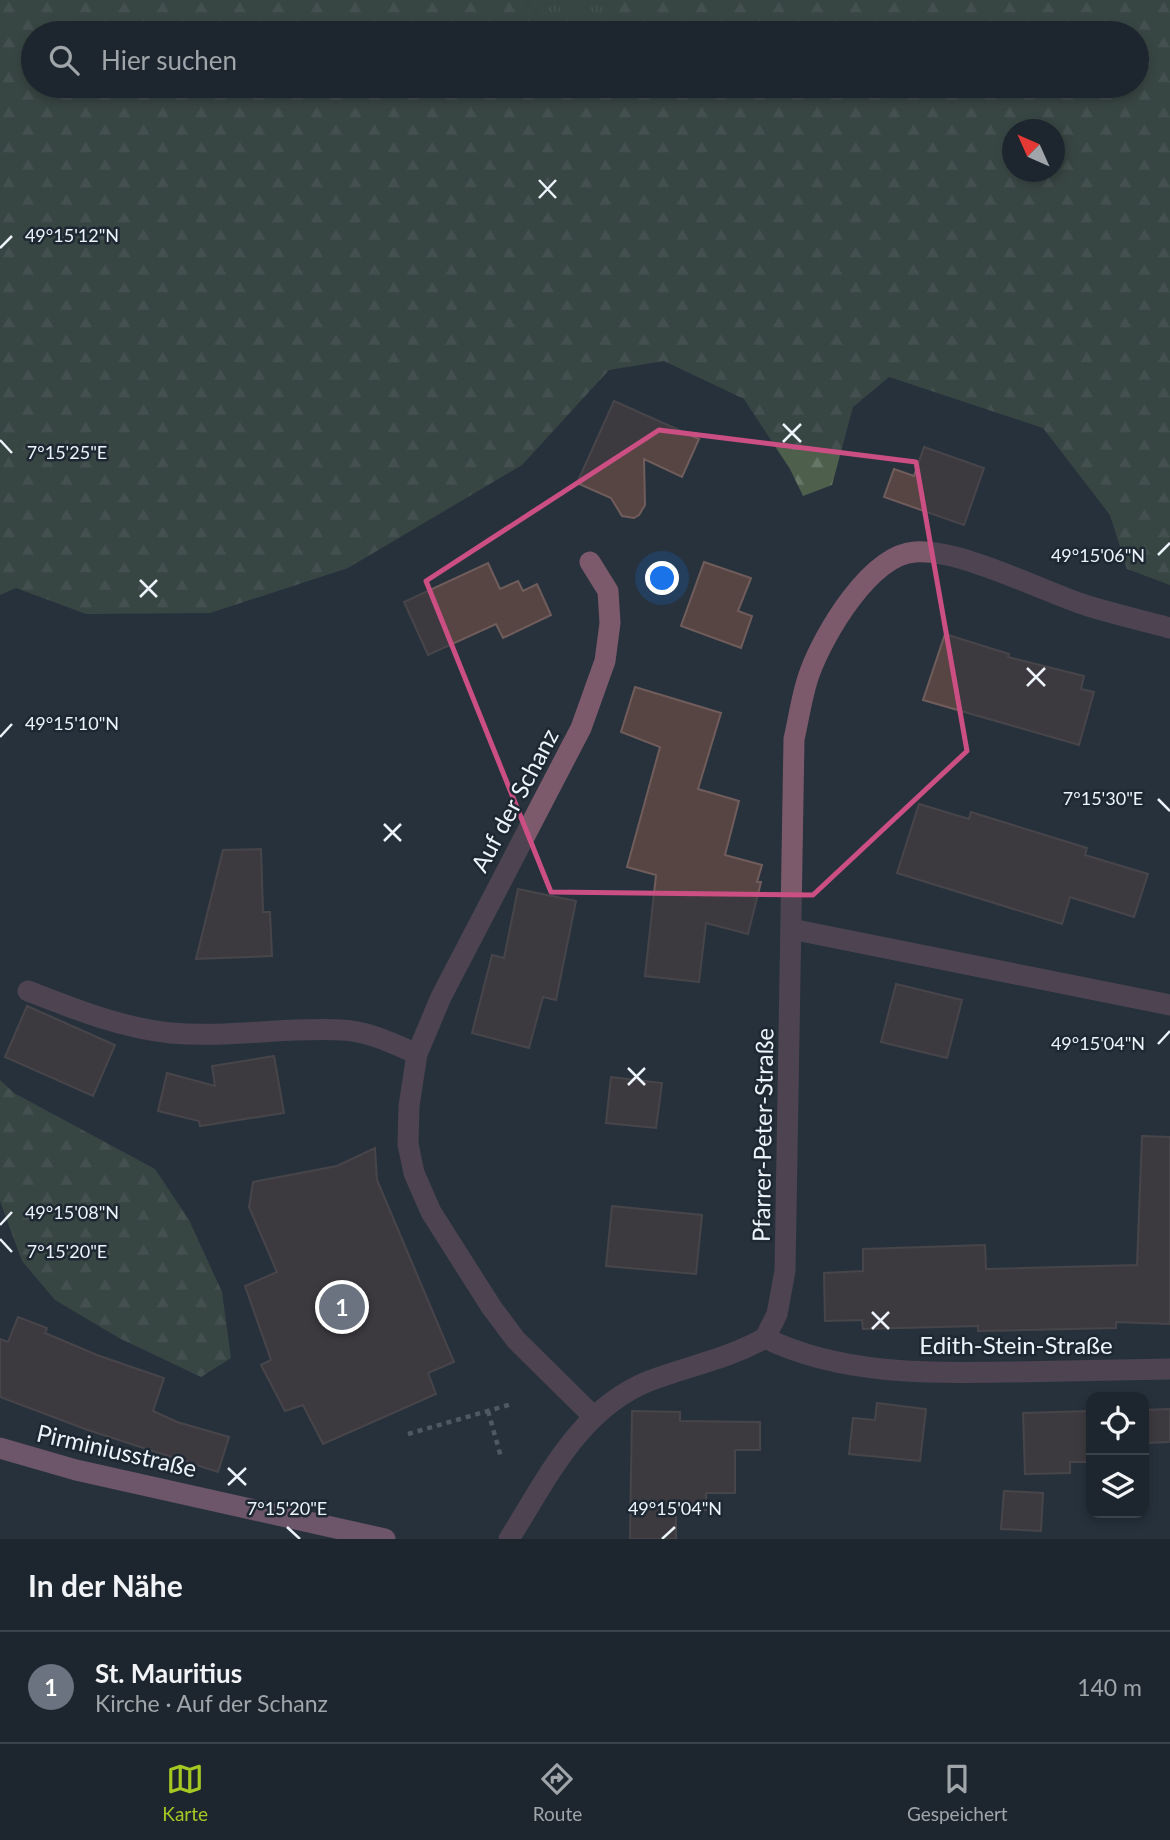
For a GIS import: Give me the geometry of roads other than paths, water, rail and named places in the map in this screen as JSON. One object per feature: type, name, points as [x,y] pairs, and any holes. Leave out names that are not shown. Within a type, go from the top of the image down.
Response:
[{"type":"main road","name":"Pirminiusstraße","points":[[0,1448],[76,1470],[385,1539]]},
{"type":"street","name":"Pfarrer-Peter-Straße","points":[[765,1338],[777,1314],[785,1272],[794,739],[809,672],[837,620],[864,582],[890,560],[915,552],[956,558],[1088,606],[1170,628]]},
{"type":"street","name":"Auf der Schanz","points":[[590,562],[608,591],[610,623],[605,661],[582,728],[461,959],[416,1054],[409,1106],[408,1143],[414,1173],[431,1212],[516,1340],[592,1415]]},
{"type":"street","points":[[791,929],[1170,1005]]},
{"type":"street","points":[[28,991],[94,1016],[169,1033],[238,1035],[342,1030],[380,1037],[416,1054]]},
{"type":"street","points":[[509,1539],[567,1447],[592,1415],[616,1397],[649,1381],[740,1352],[765,1338]]},
{"type":"street","name":"Edith-Stein-Straße","points":[[765,1338],[797,1354],[852,1366],[933,1373],[1170,1369]]},
{"type":"place","name":"St. Mauritius","points":[[342,1307]]}]
